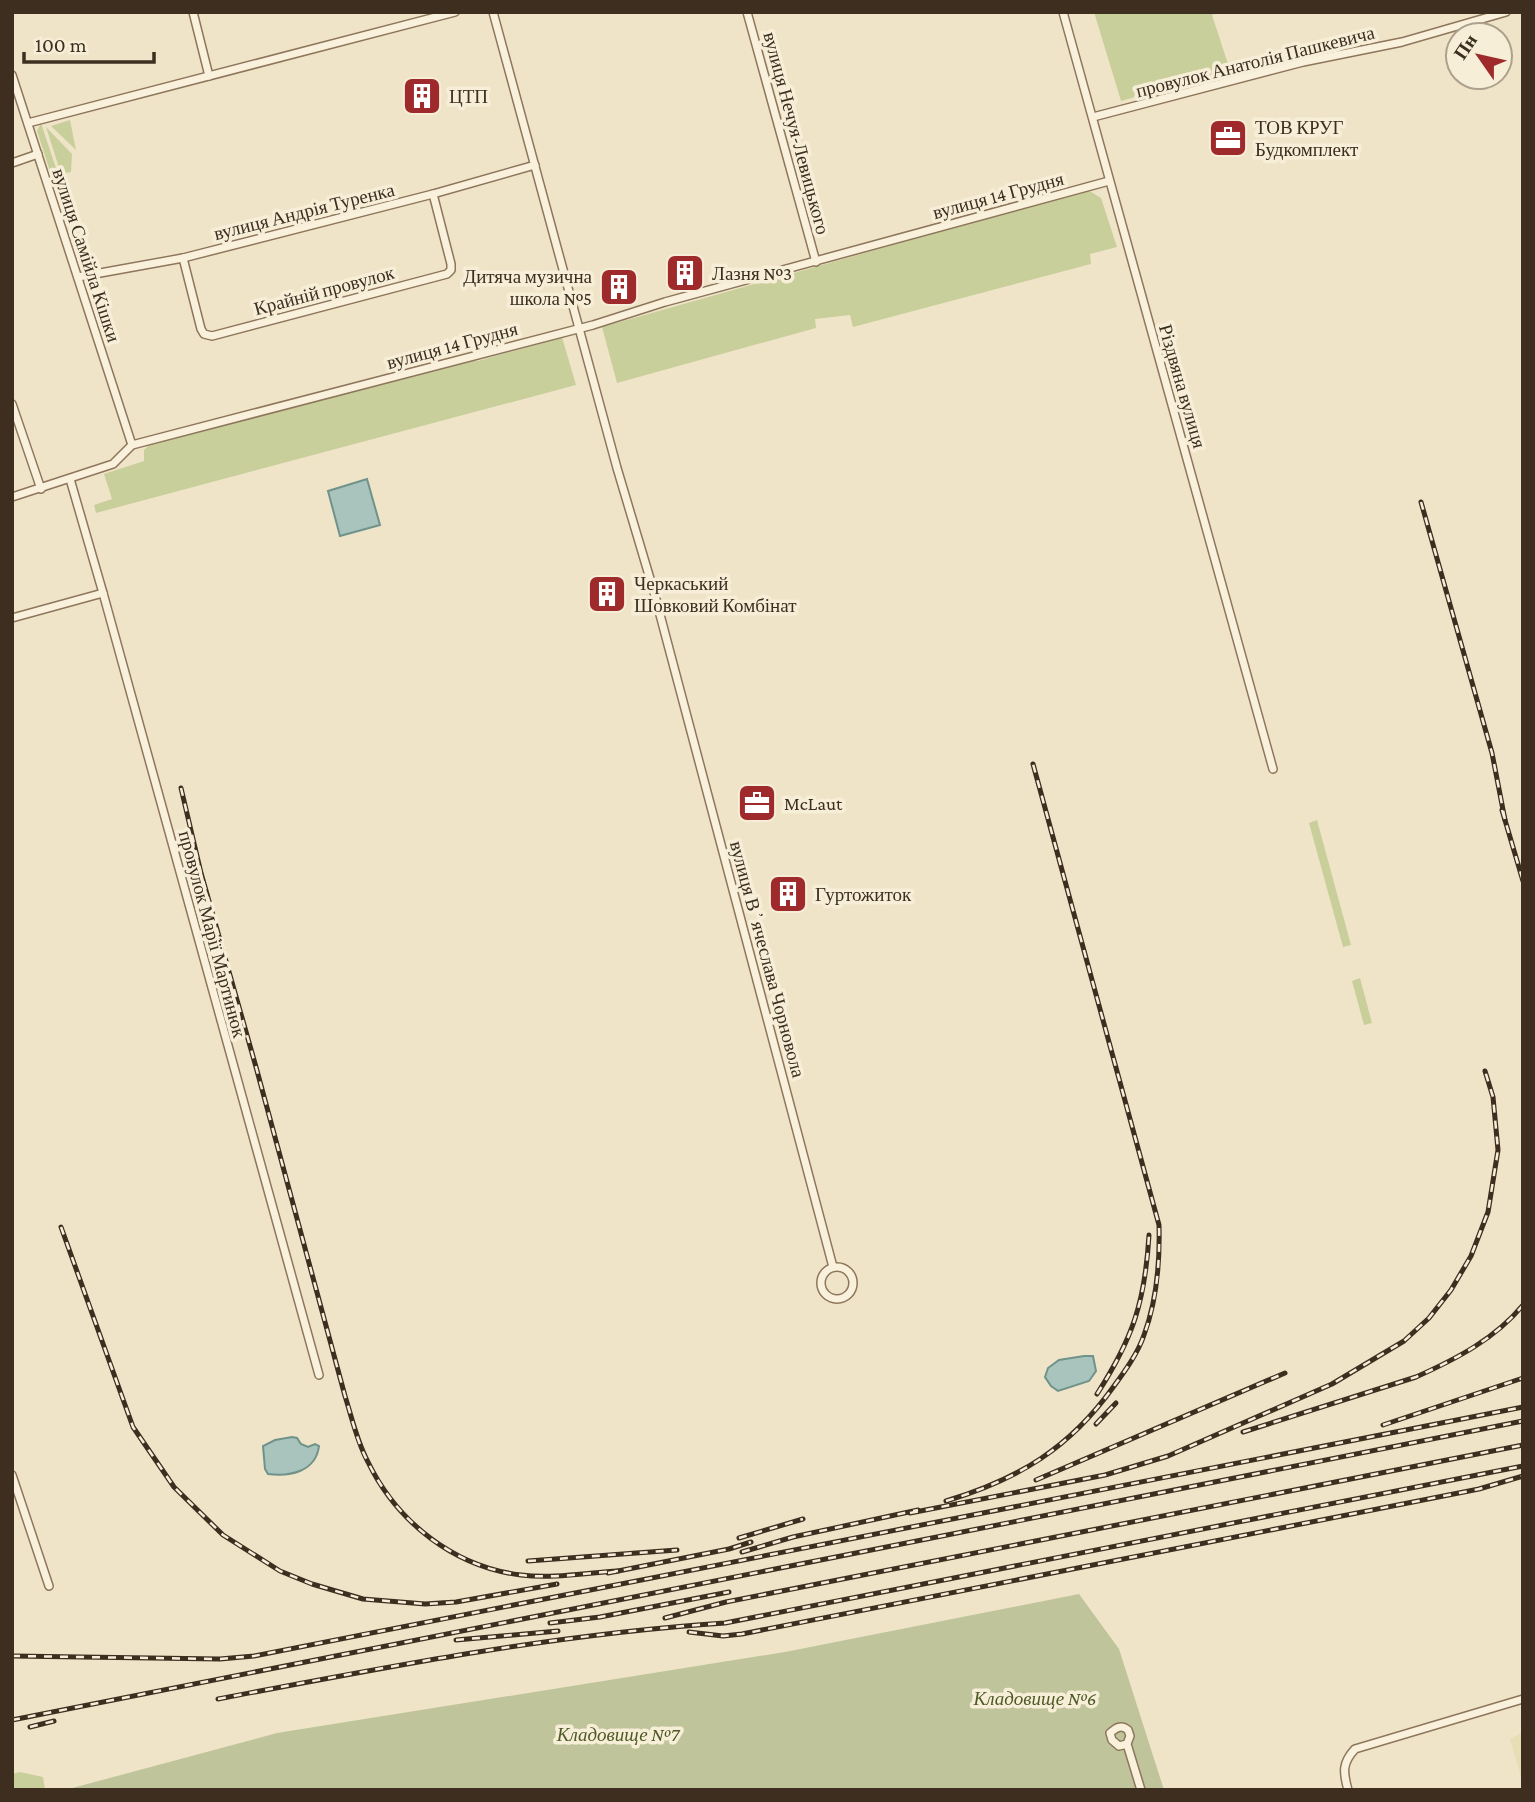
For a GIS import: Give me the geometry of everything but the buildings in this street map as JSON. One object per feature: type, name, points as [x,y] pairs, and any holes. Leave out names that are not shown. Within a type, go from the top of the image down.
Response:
[{"type":"street","points":[[194,12],[209,76]]},
{"type":"street","points":[[28,123],[455,12]]},
{"type":"street","name":"вулиця Вʼячеслава Чорновола","points":[[493,12],[617,468],[654,592],[833,1267]]},
{"type":"street","name":"вулиця Нечуя-Левицького","points":[[747,12],[816,262]]},
{"type":"street","name":"Різдвяна вулиця","points":[[1063,12],[1273,769]]},
{"type":"street","name":"провулок Анатолія Пашкевича","points":[[1093,117],[1303,62],[1402,42],[1506,12]]},
{"type":"street","name":"вулиця Самійла Кішки","points":[[12,75],[132,445]]},
{"type":"street","points":[[12,163],[38,154]]},
{"type":"street","name":"вулиця Андрія Туренка","points":[[78,277],[183,258],[535,165]]},
{"type":"street","name":"вулиця 14 Грудня","points":[[12,497],[113,464],[132,445],[579,328],[1109,181]]},
{"type":"street","name":"Крайній провулок","points":[[183,258],[201,329],[206,335],[212,336],[447,274],[451,270],[451,264],[433,194]]},
{"type":"street","points":[[12,404],[41,489]]},
{"type":"street","name":"провулок Марії Мартинюк","points":[[70,479],[319,1374]]},
{"type":"street","points":[[12,618],[103,593]]},
{"type":"street","name":"вулиця Вʼячеслава Чорновола","points":[[833,1267],[847,1271],[852,1280],[851,1291],[843,1298],[833,1299],[821,1289],[821,1278],[833,1267]]},
{"type":"street","points":[[12,1475],[49,1586]]},
{"type":"street","points":[[1348,1790],[1343,1772],[1345,1761],[1354,1749],[1523,1699]]},
{"type":"street","points":[[1127,1744],[1141,1790]]},
{"type":"shaded area","points":[[1523,1732],[1523,1784],[1510,1739]]},
{"type":"green space","points":[[1094,12],[1222,12],[1212,15],[1230,70],[1121,101]]},
{"type":"green space","points":[[70,120],[76,150],[51,126]]},
{"type":"green space","points":[[41,123],[58,174],[56,175],[50,171],[37,131]]},
{"type":"green space","points":[[46,127],[72,154],[71,172],[61,174]]},
{"type":"green space","points":[[1088,190],[1101,198],[1117,247],[1090,254],[1091,264],[853,327],[850,315],[815,319],[816,328],[617,383],[602,327]]},
{"type":"green space","points":[[562,337],[576,385],[96,513],[94,505],[112,499],[104,474],[144,461],[144,450],[150,444],[470,360],[478,361]]},
{"type":"green space","points":[[1317,820],[1351,945],[1343,947],[1309,823]]},
{"type":"green space","points":[[1360,978],[1372,1023],[1364,1025],[1352,981]]},
{"type":"green space","name":"Кладовище №6","points":[[1079,1594],[1119,1649],[1164,1790],[65,1790],[277,1733],[785,1652]]},
{"type":"green space","points":[[20,1772],[43,1777],[45,1790],[12,1790],[12,1774]]},
{"type":"water","points":[[367,479],[380,525],[340,536],[328,491]]},
{"type":"water","points":[[1093,1356],[1096,1371],[1089,1381],[1058,1391],[1051,1386],[1045,1377],[1048,1368],[1059,1360]]},
{"type":"water","points":[[292,1437],[308,1447],[315,1444],[319,1446],[317,1455],[308,1467],[301,1470],[268,1474],[263,1446],[275,1440]]},
{"type":"railway","points":[[1421,502],[1492,753],[1505,820]]},
{"type":"railway","points":[[946,1501],[1020,1471],[1061,1444],[1079,1427],[1114,1386],[1138,1348],[1152,1308],[1157,1281],[1159,1225],[1033,764]]},
{"type":"railway","points":[[181,788],[201,873],[345,1396],[358,1438],[380,1484],[411,1522],[430,1538],[473,1562],[496,1570],[533,1576],[618,1571]]},
{"type":"railway","points":[[1502,810],[1523,881]]},
{"type":"railway","points":[[910,1513],[1105,1475],[1168,1456],[1332,1384],[1404,1341],[1429,1318],[1451,1290],[1471,1256],[1488,1212],[1498,1150],[1493,1097],[1485,1071]]},
{"type":"railway","points":[[61,1227],[133,1427],[174,1487],[223,1535],[280,1571],[363,1599],[425,1604],[456,1602],[557,1584]]},
{"type":"railway","points":[[1097,1394],[1120,1355],[1135,1319],[1144,1280],[1149,1235]]},
{"type":"railway","points":[[1243,1432],[1416,1377],[1474,1347],[1500,1328],[1523,1305]]},
{"type":"railway","points":[[1036,1480],[1285,1373]]},
{"type":"railway","points":[[1383,1425],[1523,1378]]},
{"type":"railway","points":[[1096,1424],[1116,1403]]},
{"type":"railway","points":[[12,1656],[220,1659],[254,1656],[1523,1407]]},
{"type":"railway","points":[[12,1720],[1523,1421]]},
{"type":"railway","points":[[665,1618],[726,1602],[1523,1445]]},
{"type":"railway","points":[[218,1699],[534,1643],[725,1623],[1523,1466]]},
{"type":"railway","points":[[689,1632],[723,1636],[742,1634],[1479,1489],[1523,1476]]},
{"type":"railway","points":[[742,1552],[793,1537],[918,1510]]},
{"type":"railway","points":[[739,1538],[803,1519]]},
{"type":"railway","points":[[608,1573],[729,1549],[751,1542]]},
{"type":"railway","points":[[528,1561],[677,1550]]},
{"type":"railway","points":[[550,1623],[600,1617],[729,1592]]},
{"type":"railway","points":[[456,1640],[558,1631]]},
{"type":"railway","points":[[30,1727],[54,1721]]},
{"type":"place","name":"ЦТП","points":[[422,96]]},
{"type":"place","name":"ТОВ КРУГ Будкомплект","points":[[1228,138]]},
{"type":"place","name":"Лазня №3","points":[[685,273]]},
{"type":"place","name":"Дитяча музична школа №5","points":[[619,287]]},
{"type":"place","name":"Черкаський Шовковий Комбінат","points":[[607,594]]},
{"type":"place","name":"McLaut","points":[[757,803]]},
{"type":"place","name":"Гуртожиток","points":[[788,894]]},
{"type":"park label","name":"Кладовище №7","points":[[618,1734]]}]
